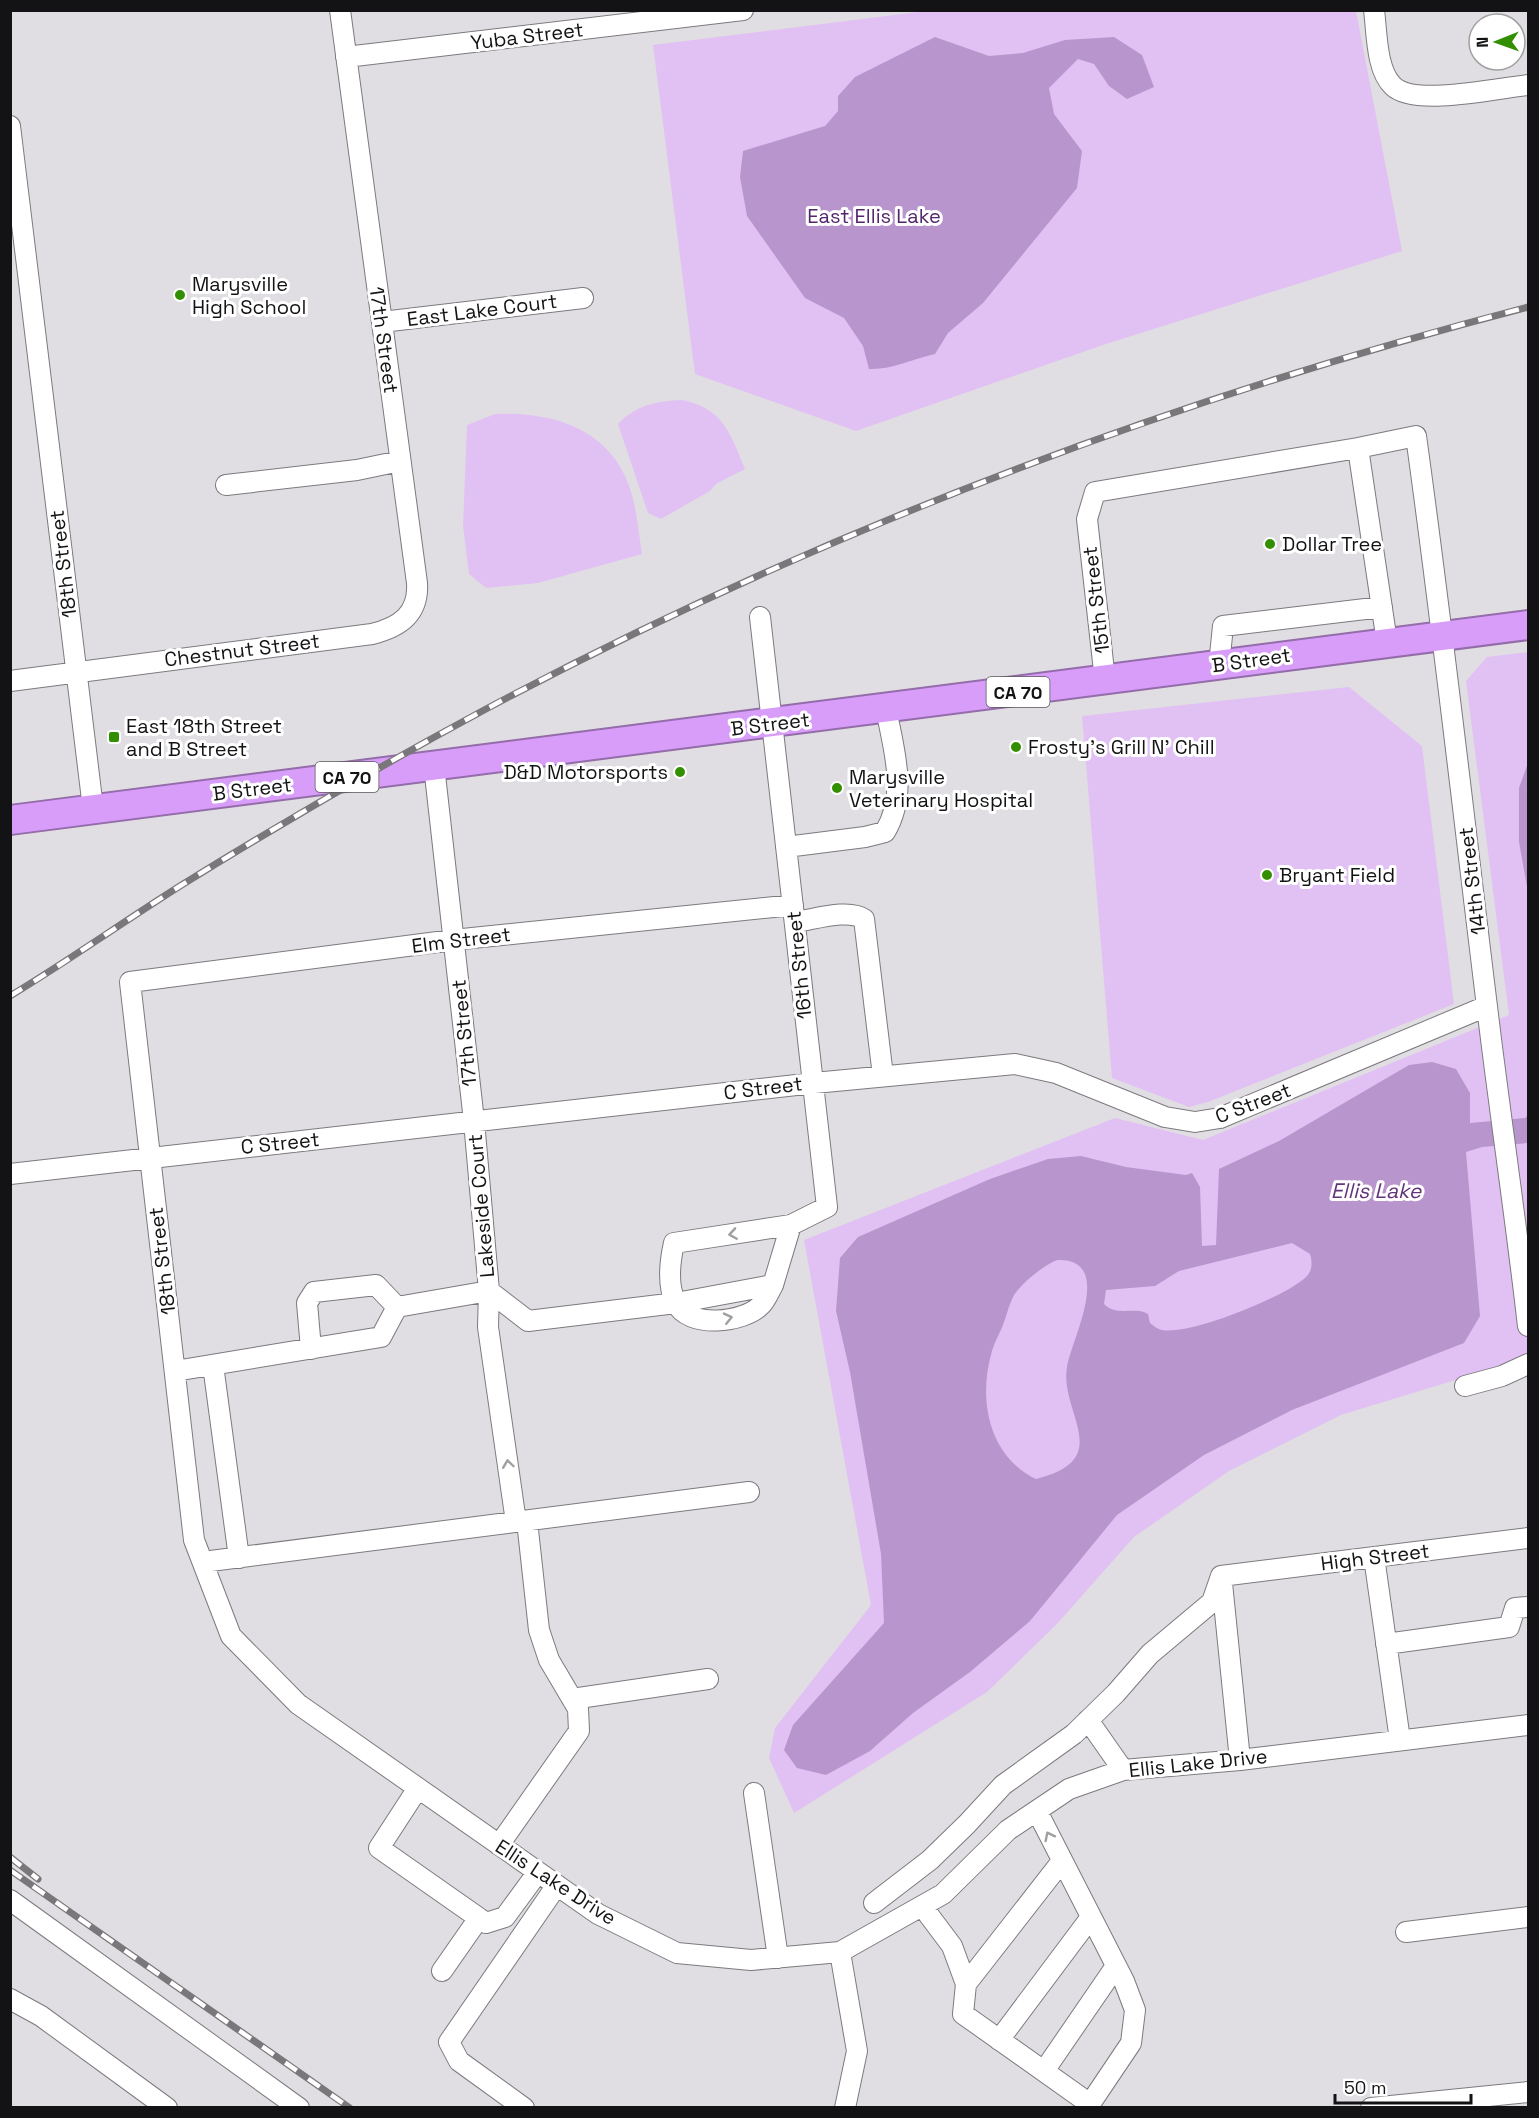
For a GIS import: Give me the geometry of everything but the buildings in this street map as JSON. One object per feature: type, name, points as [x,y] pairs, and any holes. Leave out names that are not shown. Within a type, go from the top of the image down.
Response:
[{"type":"highway","name":"B Street","points":[[10,820],[1528,625]]},
{"type":"street","name":"17th Street","points":[[340,10],[417,595],[415,607],[405,620]]},
{"type":"street","name":"Yuba Street","points":[[346,57],[684,14],[743,10]]},
{"type":"street","points":[[1374,10],[1383,69],[1393,86],[1409,94],[1429,96],[1528,85]]},
{"type":"street","name":"18th Street","points":[[10,126],[93,808]]},
{"type":"street","name":"East Lake Court","points":[[382,322],[583,298]]},
{"type":"street","name":"14th Street","points":[[1358,448],[1416,436],[1443,636],[1528,1326]]},
{"type":"street","points":[[1358,448],[1386,642]]},
{"type":"street","name":"15th Street","points":[[1106,680],[1087,519],[1095,492],[1358,448]]},
{"type":"street","points":[[226,485],[357,470],[400,461]]},
{"type":"street","points":[[1219,665],[1223,626],[1382,607]]},
{"type":"street","name":"16th Street","points":[[760,617],[814,1083],[826,1207],[791,1225]]},
{"type":"street","name":"Chestnut Street","points":[[10,681],[372,634],[391,630],[405,620]]},
{"type":"street","points":[[786,847],[865,837],[885,832],[895,815],[899,779],[886,709]]},
{"type":"street","name":"17th Street","points":[[434,766],[474,1121]]},
{"type":"street","name":"Elm Street","points":[[130,982],[453,940],[794,914],[858,915],[864,919],[883,1076]]},
{"type":"street","name":"18th Street","points":[[130,982],[194,1540]]},
{"type":"street","name":"C Street","points":[[10,1174],[814,1083],[1015,1064],[1056,1073],[1166,1117],[1195,1122],[1220,1118],[1487,1006]]},
{"type":"street","name":"Lakeside Court","points":[[474,1121],[489,1291],[488,1327],[539,1630],[549,1660],[578,1709],[579,1731],[499,1845]]},
{"type":"street","points":[[397,1307],[489,1291],[528,1321],[676,1303],[773,1285],[791,1225],[674,1243],[669,1264],[676,1303]]},
{"type":"street","points":[[311,1348],[307,1303],[314,1292],[376,1285],[397,1307]]},
{"type":"street","points":[[175,1371],[381,1337],[397,1307]]},
{"type":"street","points":[[1465,1386],[1502,1376],[1528,1364]]},
{"type":"street","points":[[213,1365],[239,1558]]},
{"type":"street","points":[[203,1562],[749,1492]]},
{"type":"street","name":"High Street","points":[[1221,1576],[1528,1538]]},
{"type":"street","name":"Ellis Lake Drive","points":[[194,1540],[231,1636],[298,1704],[598,1914],[677,1953],[751,1960],[840,1952],[943,1894],[1008,1830],[1069,1789],[1123,1770],[1240,1760],[1528,1725]]},
{"type":"street","points":[[1374,1557],[1400,1740]]},
{"type":"street","points":[[874,1903],[930,1860],[1003,1785],[1074,1734],[1150,1654],[1212,1602],[1221,1576]]},
{"type":"street","points":[[1221,1576],[1240,1760]]},
{"type":"street","points":[[1386,1644],[1509,1627],[1515,1608],[1528,1607]]},
{"type":"street","points":[[572,1699],[708,1679]]},
{"type":"street","points":[[1088,1720],[1123,1770]]},
{"type":"street","points":[[418,1788],[379,1848],[486,1923],[506,1917],[538,1872]]},
{"type":"street","points":[[754,1793],[778,1958]]},
{"type":"street","points":[[922,1906],[952,1946],[966,1984],[963,2014],[1090,2104],[1131,2043],[1135,2010],[1116,1966],[1036,1811]]},
{"type":"street","points":[[954,1837],[976,1861]]},
{"type":"street","points":[[966,1984],[1062,1861]]},
{"type":"street","points":[[524,2108],[459,2061],[449,2042],[557,1885]]},
{"type":"street","points":[[10,1900],[299,2108]]},
{"type":"street","points":[[999,2040],[1091,1917]]},
{"type":"street","points":[[1406,1932],[1528,1917]]},
{"type":"street","points":[[442,1971],[479,1918]]},
{"type":"street","points":[[840,1952],[857,2051],[846,2108]]},
{"type":"street","points":[[1044,2071],[1116,1966]]},
{"type":"street","points":[[10,1999],[41,2016],[167,2108]]},
{"type":"street","points":[[1371,2108],[1528,2092]]},
{"type":"green space","name":"East Ellis Lake","points":[[934,10],[1356,11],[1402,251],[1106,344],[856,431],[695,374],[653,45]]},
{"type":"green space","points":[[682,400],[707,410],[724,424],[745,469],[716,484],[710,491],[661,519],[648,513],[618,424],[632,412],[647,405]]},
{"type":"green space","points":[[495,414],[553,419],[587,433],[602,445],[615,459],[629,485],[642,554],[538,583],[486,588],[469,574],[463,526],[467,425]]},
{"type":"green space","name":"Ellis Lake","points":[[1528,652],[1528,1358],[1341,1415],[1229,1471],[1134,1537],[1057,1624],[987,1692],[794,1813],[769,1758],[775,1728],[871,1605],[804,1240],[1115,1118],[1203,1140],[1509,1015],[1466,681],[1487,657]]},
{"type":"green space","name":"Bryant Field","points":[[1349,687],[1422,746],[1454,1004],[1208,1102],[1189,1107],[1112,1078],[1082,716]]},
{"type":"water","points":[[935,37],[989,56],[1023,53],[1065,40],[1114,37],[1142,55],[1154,87],[1127,99],[1109,86],[1094,64],[1078,59],[1049,88],[1054,114],[1082,151],[1077,188],[983,303],[948,333],[935,354],[894,366],[869,369],[863,346],[844,318],[805,298],[747,216],[740,177],[743,151],[825,126],[838,111],[838,96],[855,77]]},
{"type":"water","points":[[1528,763],[1528,892],[1519,842],[1519,788]]},
{"type":"water","name":"Ellis Lake","points":[[1432,1062],[1456,1069],[1470,1093],[1470,1123],[1525,1118],[1528,1115],[1528,1143],[1482,1147],[1466,1152],[1480,1316],[1464,1343],[1292,1410],[1204,1455],[1117,1515],[1030,1621],[970,1672],[913,1713],[870,1751],[826,1775],[797,1768],[784,1750],[793,1725],[884,1623],[881,1554],[850,1372],[836,1311],[840,1258],[858,1237],[990,1179],[1048,1159],[1081,1156],[1126,1167],[1186,1175],[1192,1173],[1200,1187],[1202,1246],[1216,1245],[1219,1169],[1279,1141],[1409,1065]],"holes":[[[1292,1243],[1310,1254],[1312,1265],[1307,1276],[1280,1294],[1215,1321],[1193,1327],[1162,1330],[1150,1323],[1148,1314],[1114,1310],[1104,1304],[1106,1290],[1155,1286],[1179,1271]],[[1057,1260],[1075,1263],[1084,1272],[1087,1286],[1086,1303],[1067,1367],[1067,1384],[1079,1433],[1079,1447],[1074,1460],[1060,1470],[1036,1479],[1020,1469],[998,1442],[987,1409],[987,1373],[993,1348],[1015,1294],[1036,1273]]]},
{"type":"railway","points":[[10,996],[180,886],[370,773],[486,709],[610,645],[737,585],[865,529],[995,477],[1127,429],[1260,384],[1528,307]]},
{"type":"railway","points":[[10,1857],[38,1879]]},
{"type":"railway","points":[[10,1870],[350,2108]]},
{"type":"place","name":"Marysville High School","points":[[180,295]]},
{"type":"place","name":"Dollar Tree","points":[[1270,544]]},
{"type":"place","name":"East 18th Street and B Street","points":[[114,737]]},
{"type":"place","name":"Frosty's Grill N' Chill","points":[[1016,747]]},
{"type":"place","name":"D&D Motorsports","points":[[680,772]]},
{"type":"place","name":"Marysville Veterinary Hospital","points":[[837,788]]},
{"type":"place","name":"Bryant Field","points":[[1267,875]]}]
